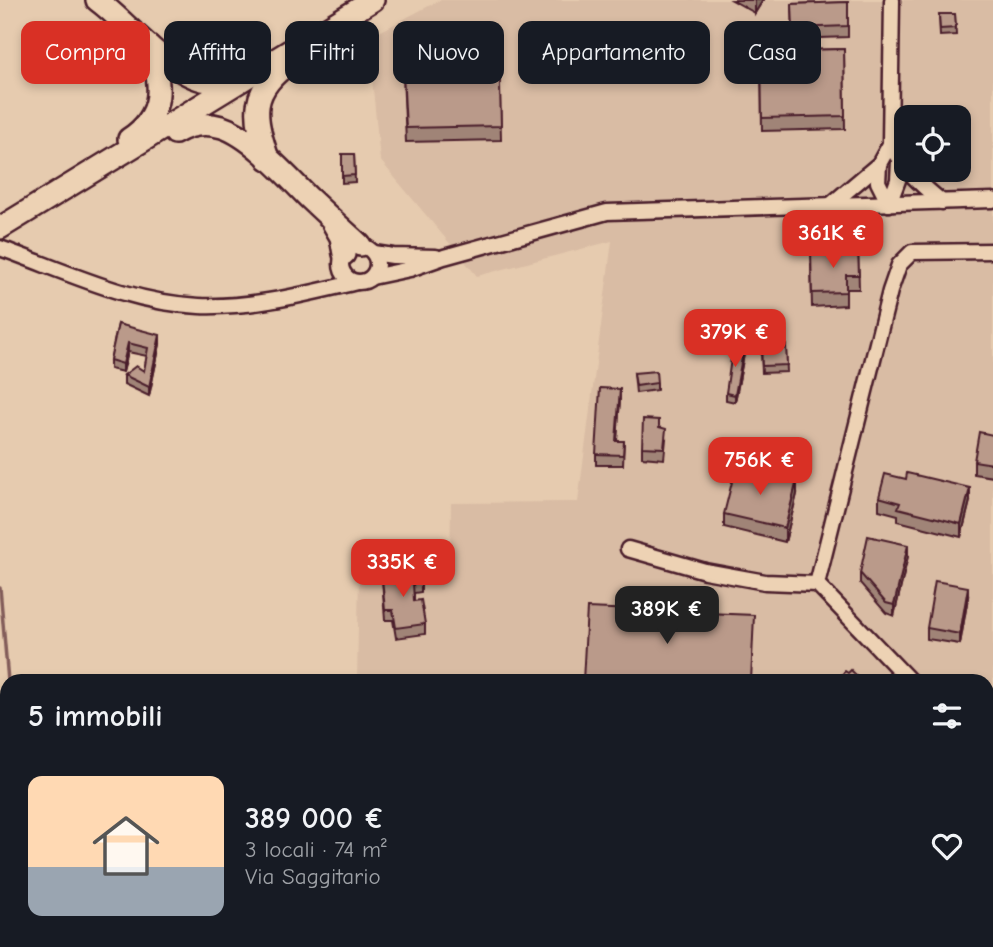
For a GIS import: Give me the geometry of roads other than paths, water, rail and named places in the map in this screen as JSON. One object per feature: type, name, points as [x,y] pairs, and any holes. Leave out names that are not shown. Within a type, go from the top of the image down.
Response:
[{"type":"highway","points":[[97,0],[123,21]]},
{"type":"highway","points":[[150,47],[189,75],[205,80],[224,79],[237,74],[316,25],[369,3]]},
{"type":"highway","points":[[268,159],[256,117],[261,95],[268,84],[284,67],[369,3]]},
{"type":"highway","points":[[3,226],[369,3]]},
{"type":"highway","points":[[68,188],[97,159],[138,133],[151,117],[156,108],[159,80],[150,49]]},
{"type":"highway","points":[[68,188],[107,173],[186,127],[199,124],[225,128],[268,159],[330,218],[355,254]]},
{"type":"street","points":[[892,0],[890,144],[894,152]]},
{"type":"street","points":[[828,207],[879,164],[890,144]]},
{"type":"street","points":[[879,164],[878,182],[889,204]]},
{"type":"street","points":[[889,204],[897,182]]},
{"type":"street","points":[[918,182],[942,202]]},
{"type":"street","points":[[0,248],[121,293],[199,306],[262,303],[357,282],[607,212],[993,201]]},
{"type":"street","points":[[817,584],[878,334],[899,265],[912,252],[993,251]]},
{"type":"street","points":[[309,293],[355,254],[444,257]]},
{"type":"street","points":[[355,254],[377,268],[372,277]]},
{"type":"street","points":[[355,254],[346,276],[357,282]]},
{"type":"street","points":[[628,549],[705,571],[765,582],[817,584],[903,674]]},
{"type":"waterway","points":[[0,588],[7,674]]}]
